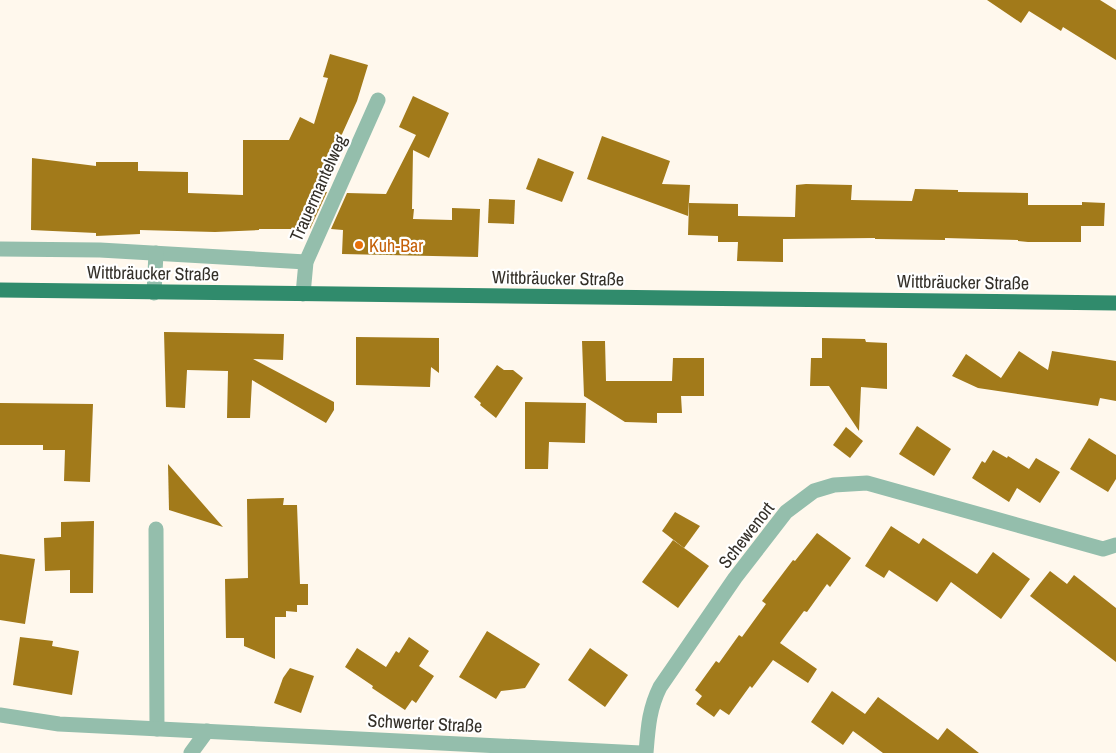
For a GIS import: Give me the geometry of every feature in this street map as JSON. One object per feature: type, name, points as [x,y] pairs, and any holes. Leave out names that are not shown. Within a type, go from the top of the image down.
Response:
[{"type":"main road","name":"Wittbräucker Straße","points":[[0,290],[1116,303]]},
{"type":"street","name":"Trauermantelweg","points":[[303,294],[306,262],[378,100]]},
{"type":"street","points":[[0,249],[100,250],[306,262]]},
{"type":"street","points":[[154,293],[156,253]]},
{"type":"street","name":"Schewenort","points":[[646,753],[652,702],[660,686],[735,578],[786,512],[814,491],[834,485],[868,483],[1103,549],[1116,545]]},
{"type":"street","points":[[156,529],[158,729]]},
{"type":"street","name":"Schwerter Straße","points":[[0,715],[59,724],[641,753]]},
{"type":"street","points":[[191,753],[207,730]]},
{"type":"building","points":[[987,0],[1100,0],[1116,10],[1116,60],[1063,27],[1061,31],[1029,11],[1021,23]]},
{"type":"building","points":[[330,54],[368,65],[357,101],[338,143],[341,145],[321,191],[327,192],[310,229],[259,229],[215,232],[140,230],[140,234],[96,236],[96,233],[31,230],[32,158],[96,166],[96,162],[138,162],[138,171],[188,172],[188,193],[243,195],[243,140],[289,140],[300,117],[314,124],[328,78],[323,77]]},
{"type":"building","points":[[413,96],[449,113],[429,158],[413,150],[413,219],[452,220],[452,208],[480,209],[478,257],[342,254],[343,230],[331,229],[347,193],[386,194],[416,135],[399,127]]},
{"type":"building","points":[[602,136],[670,161],[662,184],[690,185],[688,216],[587,179]]},
{"type":"building","points":[[538,158],[574,172],[562,202],[526,189]]},
{"type":"building","points":[[796,185],[852,185],[851,200],[912,201],[915,189],[1028,193],[1028,205],[1082,205],[1082,202],[1105,203],[1104,226],[1081,226],[1081,242],[1028,242],[1018,240],[945,238],[945,240],[875,238],[783,239],[783,262],[737,261],[738,242],[718,242],[718,236],[688,235],[689,203],[738,204],[738,216],[795,217]]},
{"type":"building","points":[[489,199],[515,200],[514,224],[488,223]]},
{"type":"building","points":[[164,332],[284,334],[283,360],[253,359],[334,402],[334,410],[326,423],[252,380],[250,418],[227,418],[228,371],[187,370],[185,408],[166,407]]},
{"type":"building","points":[[356,337],[439,338],[439,373],[431,367],[430,387],[356,385]]},
{"type":"building","points":[[822,338],[865,339],[866,342],[887,343],[887,389],[861,387],[859,431],[829,386],[810,386],[811,358],[822,358]]},
{"type":"building","points":[[582,341],[605,341],[606,381],[672,381],[673,358],[704,358],[704,396],[681,396],[682,413],[657,413],[657,423],[625,422],[584,396]]},
{"type":"building","points":[[1019,351],[1048,370],[1052,351],[1116,361],[1116,401],[1100,398],[1098,406],[978,388],[952,376],[966,354],[1001,378]]},
{"type":"building","points":[[497,365],[504,370],[513,370],[523,378],[496,418],[480,405],[481,403],[474,397]]},
{"type":"building","points":[[525,402],[586,403],[585,443],[549,442],[548,469],[525,469]]},
{"type":"building","points":[[0,403],[93,404],[90,482],[64,481],[65,450],[43,450],[43,445],[0,445]]},
{"type":"building","points":[[917,426],[951,449],[934,476],[899,454]]},
{"type":"building","points":[[846,427],[863,441],[850,458],[833,445]]},
{"type":"building","points":[[1089,438],[1116,455],[1116,479],[1108,492],[1070,469]]},
{"type":"building","points":[[993,450],[1007,458],[1008,456],[1029,469],[1036,458],[1060,472],[1040,503],[1017,488],[1009,502],[972,478],[982,461],[985,463]]},
{"type":"building","points":[[168,464],[223,527],[169,510]]},
{"type":"building","points":[[284,498],[283,505],[297,505],[300,584],[308,584],[308,605],[297,605],[297,612],[286,611],[286,617],[275,617],[275,659],[244,646],[244,638],[226,638],[225,579],[248,578],[247,499]]},
{"type":"building","points":[[675,512],[700,526],[684,548],[662,531]]},
{"type":"building","points":[[94,521],[93,593],[70,593],[70,570],[45,571],[44,538],[61,537],[61,522]]},
{"type":"building","points":[[891,526],[919,544],[923,538],[977,574],[993,552],[1030,579],[1001,619],[951,582],[937,602],[889,570],[884,578],[865,566]]},
{"type":"building","points":[[817,533],[851,558],[830,587],[827,584],[807,612],[804,611],[780,643],[817,669],[808,683],[773,660],[752,688],[750,686],[729,715],[720,709],[714,717],[696,704],[702,696],[695,690],[716,661],[719,663],[739,635],[742,637],[766,604],[762,601],[793,560],[795,561]]},
{"type":"building","points":[[673,540],[709,566],[678,608],[642,582]]},
{"type":"building","points":[[0,554],[35,559],[25,624],[0,620]]},
{"type":"building","points":[[1050,571],[1067,584],[1074,575],[1116,608],[1116,662],[1030,596]]},
{"type":"building","points":[[487,631],[540,664],[525,688],[501,691],[496,699],[459,677]]},
{"type":"building","points":[[20,637],[53,641],[52,646],[79,651],[72,695],[13,685]]},
{"type":"building","points":[[409,637],[429,651],[419,666],[434,676],[416,703],[412,700],[405,710],[345,667],[357,648],[386,667],[396,651],[399,653]]},
{"type":"building","points":[[590,648],[628,675],[605,707],[568,680]]},
{"type":"building","points":[[290,668],[314,676],[301,713],[274,703],[283,678]]},
{"type":"building","points":[[832,691],[865,714],[878,697],[938,740],[947,728],[979,753],[883,753],[853,731],[843,745],[811,722]]},
{"type":"place","name":"Kuh-Bar","points":[[359,245]]}]
